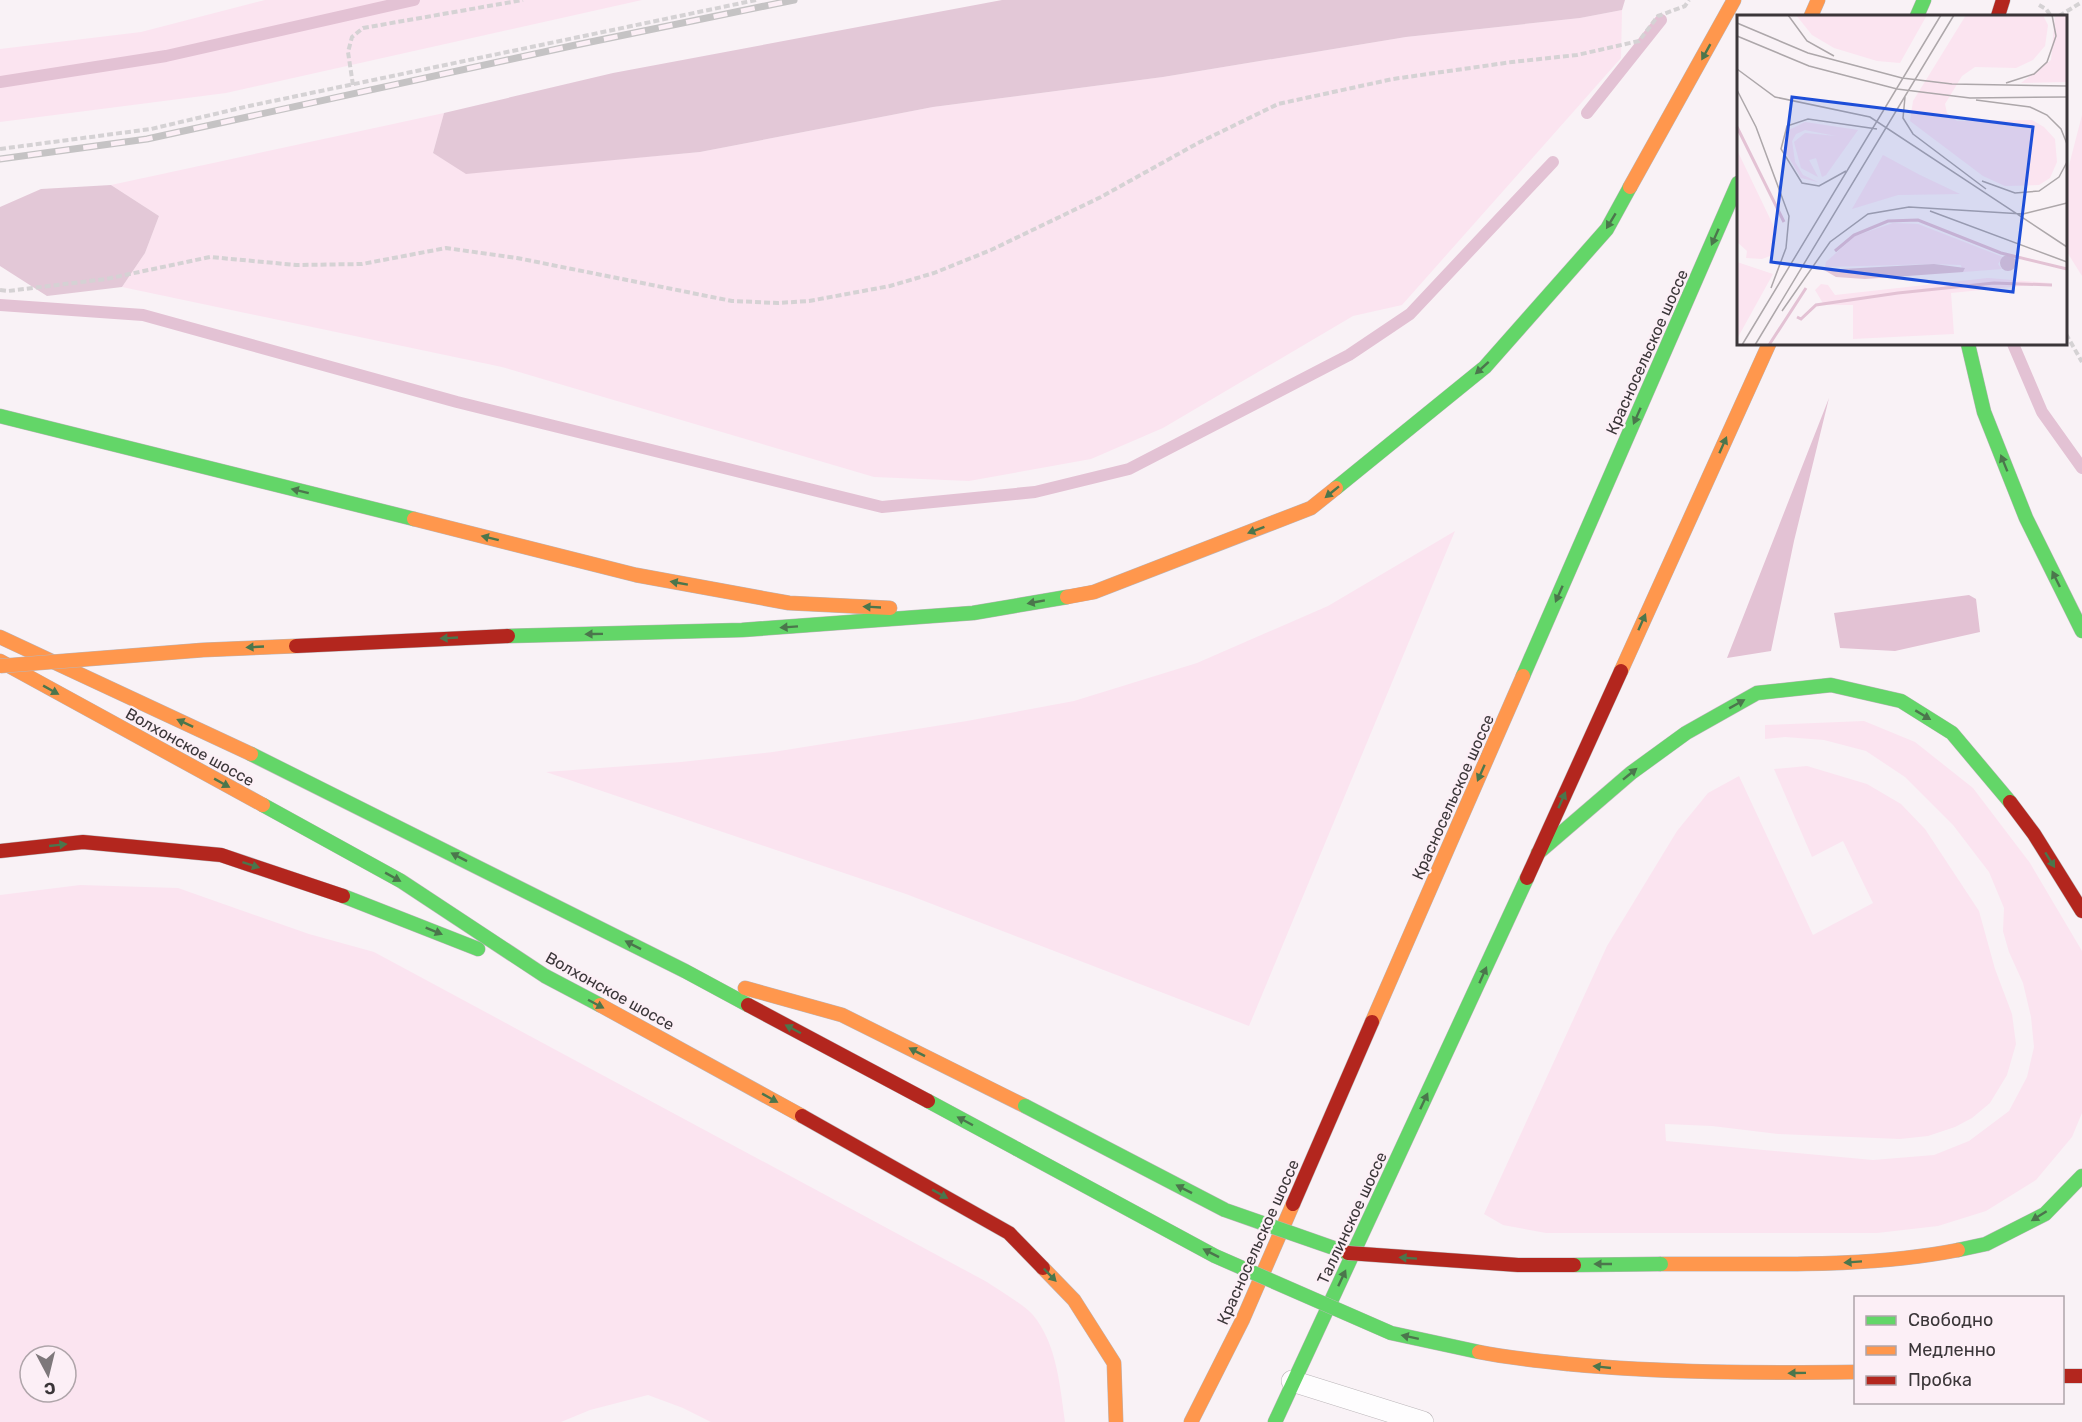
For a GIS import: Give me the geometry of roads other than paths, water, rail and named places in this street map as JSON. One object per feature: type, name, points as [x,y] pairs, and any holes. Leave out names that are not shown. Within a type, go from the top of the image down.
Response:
[{"type":"main road","points":[[0,663],[203,650],[508,636],[742,630],[973,613],[1094,592],[1311,508],[1485,367],[1607,229],[1734,0]]},
{"type":"main road","points":[[1811,15],[1818,0]]},
{"type":"main road","points":[[1917,15],[1924,0]]},
{"type":"main road","points":[[1998,15],[2003,0]]},
{"type":"main road","name":"Красносельское шоссе","points":[[1191,1422],[1247,1309],[1737,185]]},
{"type":"main road","points":[[1538,853],[1769,345]]},
{"type":"main road","points":[[1968,345],[1988,423],[2026,518],[2082,631]]},
{"type":"main road","points":[[0,416],[636,575],[789,603],[973,613]]},
{"type":"main road","name":"Волхонское шоссе","points":[[0,637],[276,765],[685,971]]},
{"type":"main road","name":"Волхонское шоссе","points":[[0,663],[401,881],[545,976],[719,1069],[1009,1233],[1074,1300],[1114,1363],[1116,1422]]},
{"type":"main road","points":[[1538,853],[1631,773],[1686,733],[1757,693],[1830,685],[1900,701],[1952,733],[1997,785],[2034,834],[2082,911]]},
{"type":"main road","points":[[0,851],[83,842],[220,855],[353,899],[545,976]]},
{"type":"main road","name":"Таллинское шоссе","points":[[1275,1422],[1538,853]]},
{"type":"main road","points":[[685,971],[842,1015],[1225,1210],[1352,1254],[1518,1265],[1844,1263],[1921,1257],[1986,1244],[2045,1214],[2082,1176]]},
{"type":"main road","points":[[685,971],[1215,1256],[1391,1333],[1503,1357],[1621,1369],[1770,1373],[1854,1372]]},
{"type":"main road","points":[[2064,1376],[2082,1376]]},
{"type":"lane","points":[[1292,1381],[1423,1422]]},
{"type":"waterway","points":[[0,82],[166,56],[414,0]]},
{"type":"waterway","points":[[1587,113],[1661,20]]},
{"type":"waterway","points":[[0,305],[143,315],[457,402],[882,507],[1035,492],[1129,469],[1349,355],[1410,314],[1553,162]]},
{"type":"waterway","points":[[2013,345],[2042,412],[2082,468]]},
{"type":"railway","points":[[0,159],[147,139],[571,46],[794,0]]}]
